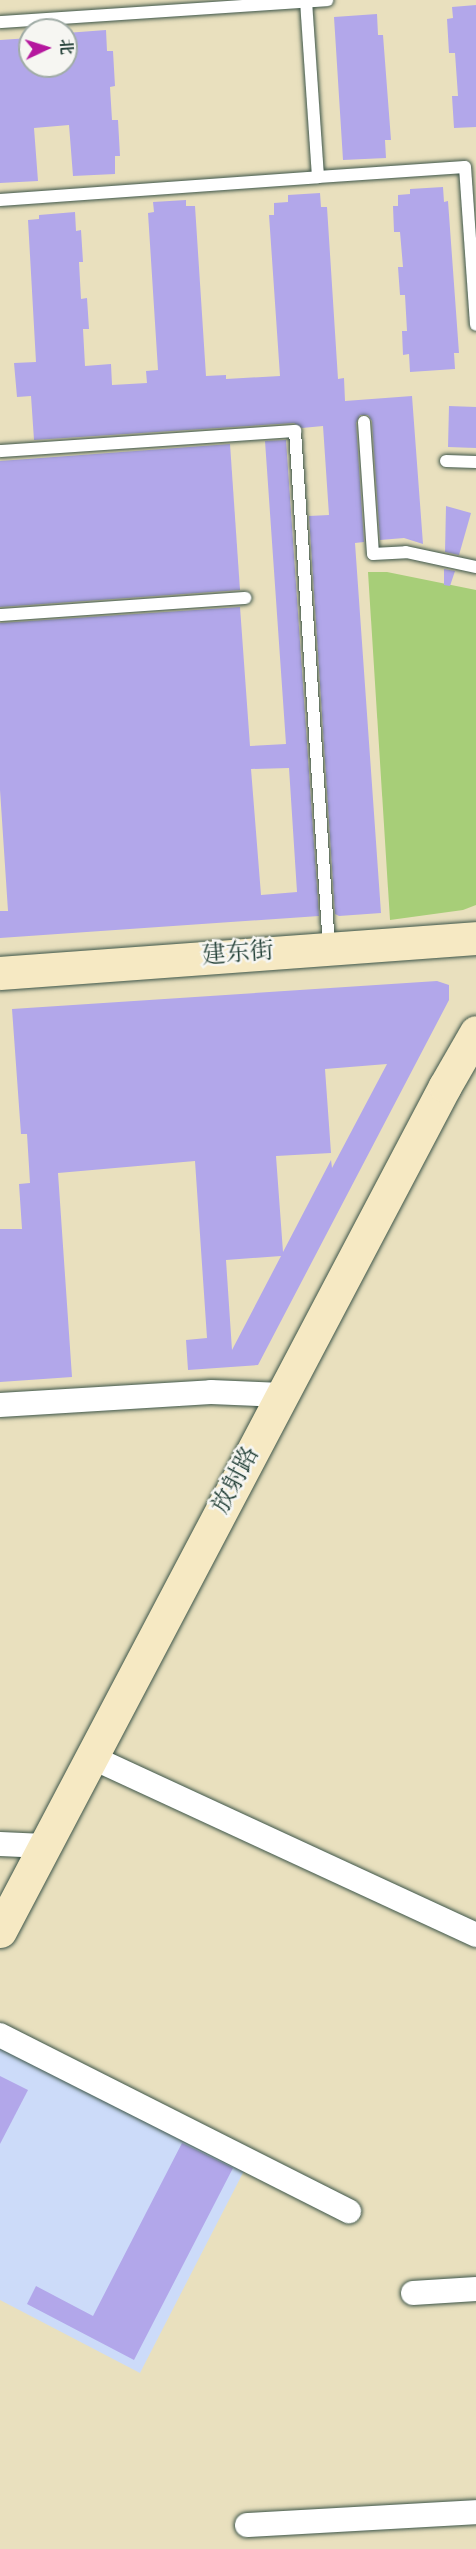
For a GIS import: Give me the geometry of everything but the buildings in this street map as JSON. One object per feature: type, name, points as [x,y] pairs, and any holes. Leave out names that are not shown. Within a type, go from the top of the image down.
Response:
[{"type":"street","name":"建东街","points":[[0,973],[476,938]]},
{"type":"street","name":"放射路","points":[[0,1931],[445,1086],[476,1032]]},
{"type":"street","points":[[0,1405],[211,1392],[282,1395]]},
{"type":"street","points":[[91,1757],[476,1935]]},
{"type":"street","points":[[0,1844],[45,1846]]},
{"type":"street","points":[[0,2035],[349,2211]]},
{"type":"street","points":[[413,2293],[476,2289]]},
{"type":"street","points":[[247,2525],[476,2512]]},
{"type":"lane","points":[[0,22],[228,4],[327,0]]},
{"type":"lane","points":[[306,2],[318,177]]},
{"type":"lane","points":[[0,200],[465,167],[476,325]]},
{"type":"lane","points":[[364,422],[373,554],[406,552],[476,567]]},
{"type":"lane","points":[[0,451],[295,431],[329,949]]},
{"type":"lane","points":[[446,461],[476,462]]},
{"type":"lane","points":[[0,615],[245,598]]},
{"type":"shaded area","points":[[0,2040],[247,2165],[140,2373],[0,2300]]},
{"type":"green space","points":[[368,572],[387,572],[476,590],[476,905],[463,910],[390,920]]}]
